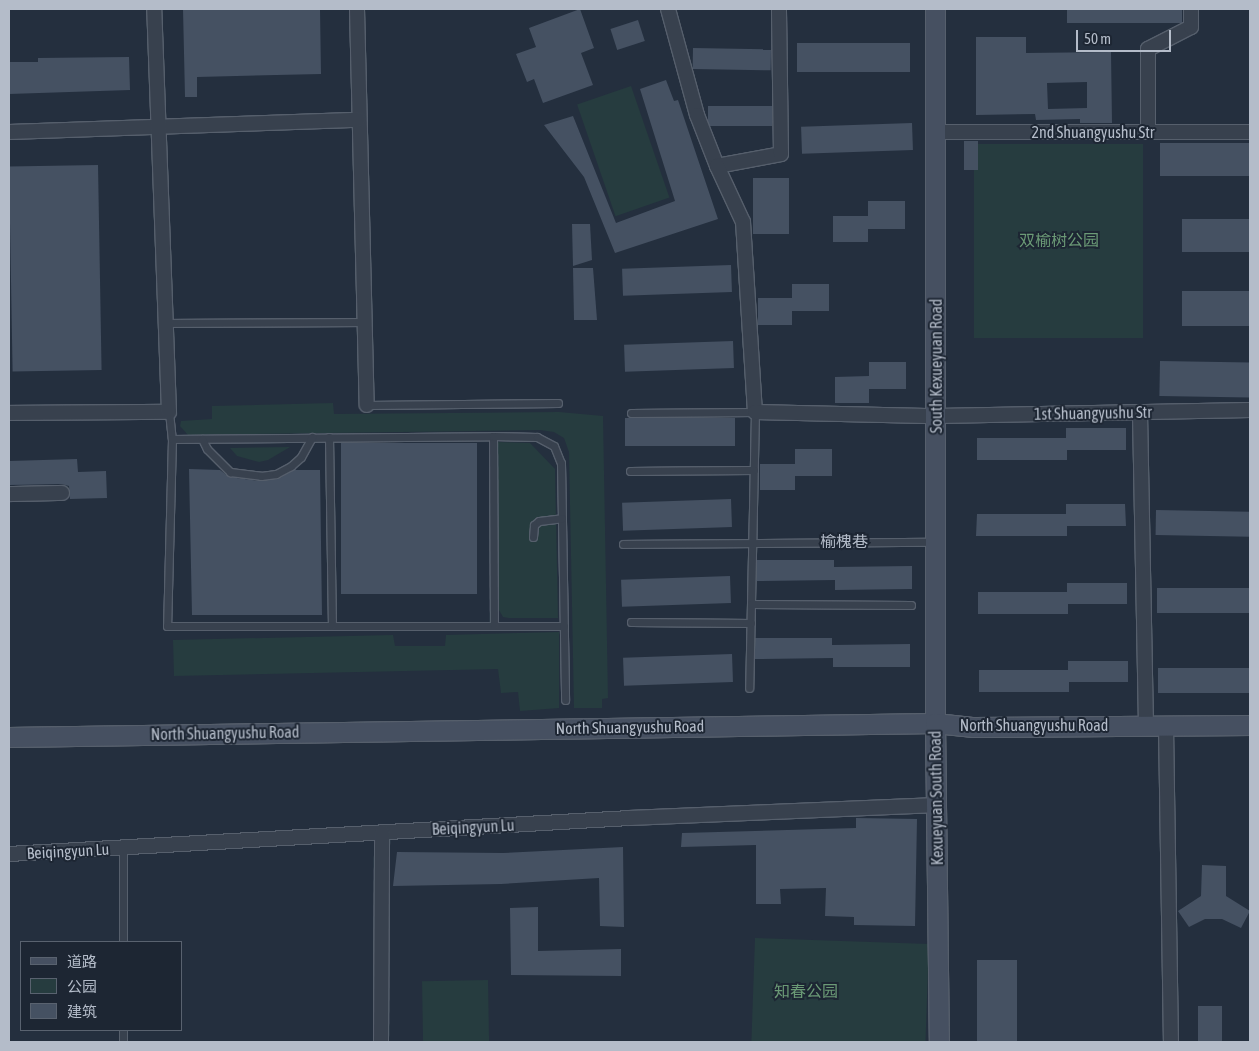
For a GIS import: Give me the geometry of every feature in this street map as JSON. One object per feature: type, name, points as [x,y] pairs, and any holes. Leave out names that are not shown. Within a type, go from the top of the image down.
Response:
[{"type":"street","points":[[9,413],[169,412],[156,128],[154,9]]},
{"type":"street","points":[[357,9],[367,405]]},
{"type":"street","points":[[717,166],[781,154],[779,9]]},
{"type":"street","name":"South Kexueyuan Road","points":[[934,723],[937,416],[935,9]]},
{"type":"street","points":[[1148,132],[1148,49],[1191,27],[1191,9]]},
{"type":"street","points":[[669,13],[697,114],[717,166],[743,222],[755,412]]},
{"type":"street","points":[[9,132],[359,120]]},
{"type":"street","name":"2nd Shuangyushu Str","points":[[936,132],[1250,132]]},
{"type":"street","name":"1st Shuangyushu Str","points":[[755,412],[937,416],[1250,410]]},
{"type":"street","points":[[1140,413],[1146,726]]},
{"type":"street","points":[[9,494],[62,493]]},
{"type":"street","name":"North Shuangyushu Road","points":[[9,736],[934,723],[974,728],[1250,725]]},
{"type":"street","name":"Kexueyuan South Road","points":[[934,723],[937,805],[939,1042]]},
{"type":"street","name":"Kexueyuan South Road","points":[[934,723],[949,758],[951,1042]]},
{"type":"street","points":[[1166,726],[1171,1042]]},
{"type":"street","name":"Beiqingyun Lu","points":[[9,854],[382,832],[937,805]]},
{"type":"street","points":[[381,1042],[382,832]]},
{"type":"lane","points":[[165,324],[365,322]]},
{"type":"lane","points":[[367,405],[558,403]]},
{"type":"lane","points":[[169,412],[172,440],[167,626],[564,626]]},
{"type":"lane","points":[[630,413],[755,412],[749,688]]},
{"type":"lane","points":[[493,436],[494,625]]},
{"type":"lane","points":[[172,440],[537,436],[554,446],[561,463],[565,700]]},
{"type":"lane","points":[[202,439],[207,449],[230,472],[262,476],[276,474],[291,466],[301,457],[312,437]]},
{"type":"lane","points":[[329,437],[332,626]]},
{"type":"lane","points":[[630,471],[754,470]]},
{"type":"lane","points":[[533,537],[534,525],[539,520],[562,518]]},
{"type":"lane","name":"榆槐巷","points":[[624,544],[752,541],[936,542]]},
{"type":"lane","points":[[751,604],[911,605]]},
{"type":"lane","points":[[631,622],[751,623]]},
{"type":"lane","points":[[123,847],[123,941]]},
{"type":"green space","points":[[631,86],[669,198],[616,216],[577,105]]},
{"type":"green space","name":"双榆树公园","points":[[974,144],[1143,144],[1143,338],[974,338]]},
{"type":"green space","points":[[333,403],[334,414],[559,412],[603,416],[608,698],[602,699],[602,708],[574,708],[569,452],[564,438],[554,432],[540,430],[188,435],[180,426],[181,421],[212,419],[212,406]]},
{"type":"green space","points":[[498,442],[530,443],[555,469],[558,618],[509,618],[503,617],[499,610]]},
{"type":"green space","points":[[290,447],[268,460],[259,462],[237,456],[230,448]]},
{"type":"green space","points":[[559,632],[559,708],[520,711],[518,692],[501,693],[498,669],[174,676],[173,640],[393,635],[395,646],[445,646],[446,635]]},
{"type":"green space","name":"知春公园","points":[[755,938],[929,944],[925,1042],[751,1042]]},
{"type":"green space","points":[[488,980],[489,1042],[423,1042],[422,981]]},
{"type":"building","points":[[183,9],[320,9],[321,74],[197,77],[197,97],[185,97]]},
{"type":"building","points":[[580,9],[594,48],[581,53],[593,85],[543,103],[534,79],[527,82],[516,54],[536,47],[529,28]]},
{"type":"building","points":[[1067,9],[1182,9],[1182,23],[1067,23]]},
{"type":"building","points":[[638,20],[645,41],[617,50],[610,29]]},
{"type":"building","points":[[976,37],[1026,37],[1026,53],[1111,52],[1112,123],[1080,123],[1080,119],[1036,120],[1035,114],[976,115]],"holes":[[[1087,82],[1087,108],[1048,109],[1047,83]]]},
{"type":"building","points":[[797,43],[910,43],[910,72],[797,72]]},
{"type":"building","points":[[693,48],[771,49],[771,70],[693,69]]},
{"type":"building","points":[[129,57],[130,90],[9,94],[9,62],[38,62],[38,58]]},
{"type":"building","points":[[666,80],[674,101],[678,100],[718,219],[615,253],[584,177],[544,125],[573,116],[616,223],[675,201],[640,89]]},
{"type":"building","points":[[708,106],[772,106],[772,126],[708,126]]},
{"type":"building","points":[[912,123],[913,150],[802,154],[801,127]]},
{"type":"building","points":[[964,141],[978,141],[978,170],[964,170]]},
{"type":"building","points":[[1160,143],[1250,143],[1250,176],[1160,176]]},
{"type":"building","points":[[98,165],[102,370],[13,372],[9,167]]},
{"type":"building","points":[[753,178],[789,178],[789,234],[753,234]]},
{"type":"building","points":[[868,201],[905,201],[905,229],[868,229],[868,242],[833,242],[833,216],[868,216]]},
{"type":"building","points":[[1182,219],[1250,219],[1250,252],[1182,252]]},
{"type":"building","points":[[572,224],[590,224],[592,260],[573,266]]},
{"type":"building","points":[[731,265],[732,292],[623,296],[622,269]]},
{"type":"building","points":[[573,268],[593,268],[597,320],[574,320]]},
{"type":"building","points":[[792,284],[829,284],[829,311],[792,311],[792,325],[758,325],[758,298],[792,298]]},
{"type":"building","points":[[1182,291],[1250,291],[1250,326],[1182,326]]},
{"type":"building","points":[[733,341],[734,368],[625,372],[624,345]]},
{"type":"building","points":[[1160,361],[1250,363],[1249,398],[1159,396]]},
{"type":"building","points":[[869,362],[906,362],[906,389],[869,389],[869,403],[835,403],[835,377],[869,376]]},
{"type":"building","points":[[625,418],[735,418],[735,446],[625,446]]},
{"type":"building","points":[[1066,428],[1126,428],[1126,450],[1067,450],[1067,460],[977,460],[977,438],[1066,438]]},
{"type":"building","points":[[341,443],[477,443],[477,594],[341,594]]},
{"type":"building","points":[[795,449],[832,449],[832,476],[795,476],[795,490],[760,490],[760,464],[795,464]]},
{"type":"building","points":[[77,459],[78,472],[106,471],[107,498],[70,499],[69,486],[62,484],[9,485],[9,461]]},
{"type":"building","points":[[189,469],[220,470],[229,477],[261,481],[278,479],[294,470],[320,470],[322,615],[192,615]]},
{"type":"building","points":[[731,499],[732,527],[623,531],[622,503]]},
{"type":"building","points":[[1066,504],[1125,504],[1126,526],[1067,526],[1067,536],[976,536],[977,514],[1066,514]]},
{"type":"building","points":[[1156,510],[1250,512],[1250,537],[1156,535]]},
{"type":"building","points":[[757,560],[834,560],[834,567],[912,566],[912,589],[835,590],[835,580],[757,581]]},
{"type":"building","points":[[730,576],[731,603],[622,607],[621,580]]},
{"type":"building","points":[[1067,583],[1127,583],[1127,604],[1068,604],[1068,614],[978,614],[978,592],[1067,592]]},
{"type":"building","points":[[1157,588],[1250,588],[1250,613],[1157,613]]},
{"type":"building","points":[[755,638],[832,638],[832,645],[910,644],[910,667],[833,667],[833,658],[755,659]]},
{"type":"building","points":[[732,654],[733,682],[624,686],[623,658]]},
{"type":"building","points":[[1068,661],[1128,661],[1128,682],[1069,682],[1069,692],[979,692],[979,670],[1068,670]]},
{"type":"building","points":[[1158,668],[1250,668],[1250,693],[1158,693]]},
{"type":"building","points":[[856,818],[917,819],[915,926],[854,925],[854,917],[825,916],[826,888],[780,889],[781,904],[756,904],[756,845],[681,847],[682,833],[856,828]]},
{"type":"building","points":[[623,847],[624,927],[600,926],[599,878],[501,884],[393,886],[397,852],[503,853]]},
{"type":"building","points":[[1202,865],[1226,866],[1226,896],[1250,911],[1241,928],[1222,919],[1205,919],[1189,927],[1178,911],[1201,896]]},
{"type":"building","points":[[538,907],[538,951],[621,949],[621,976],[511,975],[510,908]]},
{"type":"building","points":[[977,960],[1017,960],[1017,1042],[977,1042]]},
{"type":"building","points":[[1198,1006],[1222,1006],[1222,1042],[1198,1042]]}]
